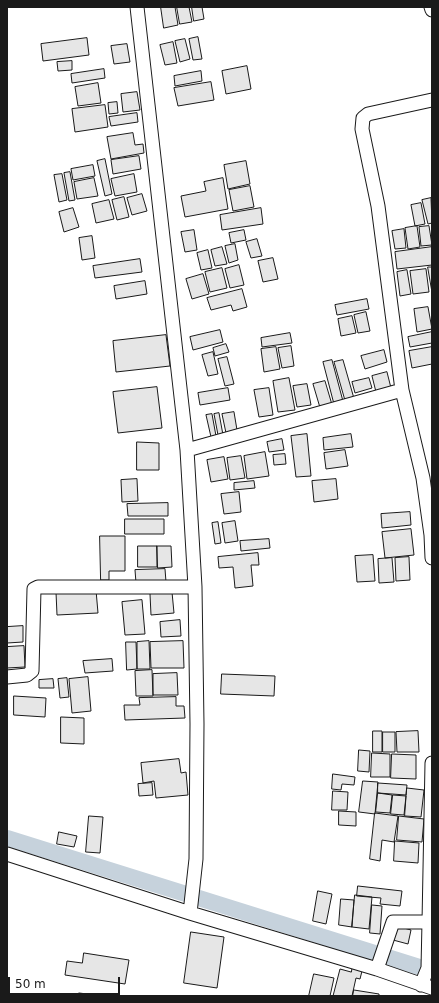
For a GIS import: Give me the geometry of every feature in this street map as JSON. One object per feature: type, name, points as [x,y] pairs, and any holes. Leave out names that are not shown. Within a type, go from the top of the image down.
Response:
[{"type":"street","points":[[137,7],[187,450],[195,587],[197,724],[194,887],[191,907]]},
{"type":"street","points":[[432,100],[368,114],[363,118],[362,130],[378,206],[402,390],[423,478],[432,535],[432,558]]},
{"type":"street","points":[[187,450],[402,390]]},
{"type":"street","points":[[7,677],[27,675],[32,671],[34,589],[38,587],[195,587]]},
{"type":"street","points":[[7,854],[191,907],[426,980],[429,922],[432,763]]},
{"type":"street","points":[[377,966],[393,922],[429,922]]},
{"type":"building","points":[[161,7],[175,7],[178,25],[164,28]]},
{"type":"building","points":[[177,7],[189,7],[192,22],[180,24]]},
{"type":"building","points":[[192,7],[202,7],[204,19],[194,21]]},
{"type":"building","points":[[198,37],[202,59],[193,60],[189,39]]},
{"type":"building","points":[[87,38],[89,55],[43,61],[41,44]]},
{"type":"building","points":[[185,39],[190,59],[180,62],[175,41]]},
{"type":"building","points":[[173,42],[177,63],[165,65],[160,45]]},
{"type":"building","points":[[127,44],[130,62],[114,64],[111,46]]},
{"type":"building","points":[[72,61],[72,70],[58,71],[57,62]]},
{"type":"building","points":[[247,66],[251,89],[226,94],[222,71]]},
{"type":"building","points":[[104,69],[105,78],[72,83],[71,74]]},
{"type":"building","points":[[201,71],[202,81],[175,86],[174,76]]},
{"type":"building","points":[[211,82],[214,100],[178,106],[174,88]]},
{"type":"building","points":[[98,83],[101,103],[78,106],[75,87]]},
{"type":"building","points":[[137,92],[140,110],[123,112],[121,94]]},
{"type":"building","points":[[117,102],[118,113],[109,114],[108,103]]},
{"type":"building","points":[[105,105],[108,127],[75,132],[72,109]]},
{"type":"building","points":[[137,113],[138,122],[111,126],[109,117]]},
{"type":"building","points":[[133,133],[135,145],[143,144],[144,153],[111,159],[107,137]]},
{"type":"building","points":[[139,156],[141,169],[113,174],[111,160]]},
{"type":"building","points":[[105,159],[112,194],[105,196],[97,161]]},
{"type":"building","points":[[246,161],[250,184],[228,189],[224,165]]},
{"type":"building","points":[[93,165],[95,176],[73,180],[71,169]]},
{"type":"building","points":[[70,172],[75,200],[69,201],[64,173]]},
{"type":"building","points":[[62,174],[67,200],[59,202],[54,175]]},
{"type":"building","points":[[134,174],[137,192],[115,196],[111,179]]},
{"type":"building","points":[[94,178],[98,196],[77,199],[74,182]]},
{"type":"building","points":[[223,178],[228,209],[185,217],[181,196],[206,191],[204,182]]},
{"type":"building","points":[[250,186],[254,207],[233,211],[229,190]]},
{"type":"building","points":[[142,194],[147,211],[132,215],[127,198]]},
{"type":"building","points":[[124,197],[129,217],[117,220],[112,200]]},
{"type":"building","points":[[431,198],[432,223],[428,224],[422,200]]},
{"type":"building","points":[[109,200],[114,219],[96,223],[92,204]]},
{"type":"building","points":[[421,203],[425,224],[415,226],[411,205]]},
{"type":"building","points":[[73,208],[79,227],[64,232],[59,212]]},
{"type":"building","points":[[261,208],[263,224],[222,230],[220,215]]},
{"type":"building","points":[[417,226],[420,247],[408,249],[405,228]]},
{"type":"building","points":[[429,226],[432,245],[421,246],[419,227]]},
{"type":"building","points":[[404,229],[406,248],[395,249],[392,231]]},
{"type":"building","points":[[194,230],[197,250],[185,252],[181,232]]},
{"type":"building","points":[[244,230],[246,240],[231,243],[229,233]]},
{"type":"building","points":[[92,236],[95,258],[82,260],[79,238]]},
{"type":"building","points":[[257,239],[262,256],[251,258],[246,242]]},
{"type":"building","points":[[235,244],[238,260],[229,263],[225,246]]},
{"type":"building","points":[[222,247],[227,264],[215,266],[211,250]]},
{"type":"building","points":[[432,247],[432,265],[397,269],[395,252]]},
{"type":"building","points":[[208,250],[212,268],[201,270],[197,253]]},
{"type":"building","points":[[273,258],[278,279],[263,282],[258,261]]},
{"type":"building","points":[[140,259],[142,272],[95,278],[93,266]]},
{"type":"building","points":[[239,265],[244,285],[230,288],[225,269]]},
{"type":"building","points":[[428,267],[432,267],[432,292]]},
{"type":"building","points":[[222,268],[227,288],[210,292],[205,272]]},
{"type":"building","points":[[426,269],[429,292],[413,294],[410,271]]},
{"type":"building","points":[[407,270],[411,294],[400,296],[397,272]]},
{"type":"building","points":[[203,274],[209,294],[192,299],[186,279]]},
{"type":"building","points":[[145,281],[147,294],[116,299],[114,286]]},
{"type":"building","points":[[242,289],[247,307],[233,311],[231,305],[211,310],[207,298]]},
{"type":"building","points":[[367,299],[369,309],[337,315],[335,305]]},
{"type":"building","points":[[428,307],[432,329],[417,332],[414,309]]},
{"type":"building","points":[[366,312],[370,331],[358,333],[354,315]]},
{"type":"building","points":[[352,316],[356,333],[341,336],[338,319]]},
{"type":"building","points":[[220,330],[223,342],[193,350],[190,337]]},
{"type":"building","points":[[432,332],[432,343],[410,347],[408,337]]},
{"type":"building","points":[[290,333],[292,343],[262,347],[261,338]]},
{"type":"building","points":[[166,335],[170,366],[116,372],[113,341]]},
{"type":"building","points":[[226,344],[229,352],[215,356],[213,348]]},
{"type":"building","points":[[291,346],[294,366],[282,368],[278,348]]},
{"type":"building","points":[[276,347],[280,369],[264,372],[261,349]]},
{"type":"building","points":[[432,347],[432,364],[412,368],[409,351]]},
{"type":"building","points":[[384,350],[387,362],[365,369],[361,356]]},
{"type":"building","points":[[213,352],[218,374],[208,376],[202,355]]},
{"type":"building","points":[[227,357],[234,384],[225,386],[218,359]]},
{"type":"building","points":[[332,360],[344,405],[335,408],[323,362]]},
{"type":"building","points":[[343,360],[355,402],[346,404],[334,362]]},
{"type":"building","points":[[387,372],[392,392],[377,396],[372,376]]},
{"type":"building","points":[[289,378],[295,410],[278,412],[273,381]]},
{"type":"building","points":[[369,378],[372,388],[355,393],[352,382]]},
{"type":"building","points":[[325,381],[333,408],[321,411],[313,384]]},
{"type":"building","points":[[307,384],[311,405],[297,407],[293,386]]},
{"type":"building","points":[[157,387],[162,428],[118,433],[113,392]]},
{"type":"building","points":[[228,388],[230,400],[200,405],[198,393]]},
{"type":"building","points":[[269,388],[273,415],[259,417],[254,390]]},
{"type":"building","points":[[234,412],[237,430],[226,433],[222,414]]},
{"type":"building","points":[[219,413],[223,435],[218,435],[214,414]]},
{"type":"building","points":[[212,414],[216,436],[211,437],[206,415]]},
{"type":"building","points":[[307,434],[311,476],[296,477],[291,436]]},
{"type":"building","points":[[351,434],[353,447],[324,450],[323,438]]},
{"type":"building","points":[[282,439],[284,450],[269,452],[267,442]]},
{"type":"building","points":[[137,442],[159,443],[159,470],[137,470]]},
{"type":"building","points":[[345,450],[348,466],[326,469],[324,453]]},
{"type":"building","points":[[265,452],[269,476],[247,479],[244,456]]},
{"type":"building","points":[[285,454],[286,464],[274,465],[273,455]]},
{"type":"building","points":[[241,456],[245,478],[230,480],[227,458]]},
{"type":"building","points":[[224,457],[228,479],[211,482],[207,460]]},
{"type":"building","points":[[137,479],[138,501],[122,502],[121,480]]},
{"type":"building","points":[[336,479],[338,499],[314,502],[312,481]]},
{"type":"building","points":[[254,481],[255,488],[234,490],[234,483]]},
{"type":"building","points":[[239,492],[241,512],[224,514],[221,494]]},
{"type":"building","points":[[168,503],[168,516],[128,516],[127,504]]},
{"type":"building","points":[[410,512],[411,525],[382,528],[381,514]]},
{"type":"building","points":[[125,519],[164,519],[164,534],[125,534]]},
{"type":"building","points":[[235,521],[238,541],[225,543],[222,523]]},
{"type":"building","points":[[218,522],[221,543],[215,544],[212,523]]},
{"type":"building","points":[[411,529],[414,555],[385,558],[382,532]]},
{"type":"building","points":[[100,536],[125,536],[125,571],[109,571],[109,580],[101,580]]},
{"type":"building","points":[[269,539],[270,548],[241,551],[240,541]]},
{"type":"building","points":[[138,546],[157,546],[157,567],[138,567]]},
{"type":"building","points":[[157,546],[171,546],[172,567],[158,568]]},
{"type":"building","points":[[258,553],[259,565],[251,565],[253,586],[235,588],[233,567],[219,568],[218,557]]},
{"type":"building","points":[[373,555],[375,581],[357,582],[355,556]]},
{"type":"building","points":[[409,557],[410,580],[396,581],[395,558]]},
{"type":"building","points":[[392,558],[394,582],[379,583],[378,559]]},
{"type":"building","points":[[165,569],[166,582],[136,583],[135,570]]},
{"type":"building","points":[[96,590],[98,613],[57,615],[56,592]]},
{"type":"building","points":[[172,592],[174,613],[151,615],[150,594]]},
{"type":"building","points":[[142,600],[145,634],[125,635],[122,602]]},
{"type":"building","points":[[180,620],[181,636],[161,637],[160,622]]},
{"type":"building","points":[[23,626],[23,642],[7,643],[7,627]]},
{"type":"building","points":[[149,641],[150,669],[137,669],[137,642]]},
{"type":"building","points":[[183,641],[184,668],[151,668],[150,642]]},
{"type":"building","points":[[126,642],[136,642],[137,669],[127,670]]},
{"type":"building","points":[[24,646],[25,667],[7,668],[7,647]]},
{"type":"building","points":[[112,659],[113,671],[85,673],[83,661]]},
{"type":"building","points":[[152,670],[153,696],[136,696],[135,671]]},
{"type":"building","points":[[177,673],[178,695],[153,695],[153,674]]},
{"type":"building","points":[[222,674],[275,676],[274,696],[221,694]]},
{"type":"building","points":[[88,677],[91,711],[72,713],[69,679]]},
{"type":"building","points":[[67,678],[69,697],[60,698],[58,679]]},
{"type":"building","points":[[53,679],[54,688],[39,688],[39,680]]},
{"type":"building","points":[[14,696],[46,698],[45,717],[14,715]]},
{"type":"building","points":[[176,697],[176,706],[184,706],[185,718],[125,720],[124,705],[140,705],[139,698]]},
{"type":"building","points":[[61,717],[84,718],[84,744],[61,743]]},
{"type":"building","points":[[373,731],[382,731],[382,752],[373,752]]},
{"type":"building","points":[[418,731],[419,752],[397,752],[396,732]]},
{"type":"building","points":[[383,732],[395,732],[395,752],[383,752]]},
{"type":"building","points":[[359,750],[370,751],[369,772],[358,771]]},
{"type":"building","points":[[372,753],[390,754],[390,777],[371,777]]},
{"type":"building","points":[[392,754],[416,755],[416,779],[391,778]]},
{"type":"building","points":[[179,759],[181,773],[186,772],[188,795],[156,798],[154,781],[143,783],[141,763]]},
{"type":"building","points":[[333,774],[355,777],[354,785],[342,784],[341,790],[332,789]]},
{"type":"building","points":[[363,781],[378,782],[375,814],[359,812]]},
{"type":"building","points":[[152,783],[153,795],[139,796],[138,784]]},
{"type":"building","points":[[378,783],[407,785],[406,795],[378,793]]},
{"type":"building","points":[[407,788],[424,790],[421,817],[405,816]]},
{"type":"building","points":[[333,791],[348,792],[347,810],[332,810]]},
{"type":"building","points":[[378,793],[392,795],[390,813],[376,812]]},
{"type":"building","points":[[393,795],[406,796],[404,815],[391,814]]},
{"type":"building","points":[[339,811],[356,812],[356,826],[339,825]]},
{"type":"building","points":[[375,813],[398,816],[394,842],[382,840],[380,861],[370,859]]},
{"type":"building","points":[[89,816],[103,817],[100,853],[86,852]]},
{"type":"building","points":[[399,816],[424,819],[422,842],[397,840]]},
{"type":"building","points":[[59,832],[77,836],[74,847],[57,844]]},
{"type":"building","points":[[395,841],[419,843],[418,863],[394,861]]},
{"type":"building","points":[[358,886],[402,891],[400,906],[380,904],[381,898],[357,896]]},
{"type":"building","points":[[318,891],[332,894],[326,924],[313,921]]},
{"type":"building","points":[[355,895],[372,897],[369,929],[352,927]]},
{"type":"building","points":[[341,899],[354,900],[352,927],[339,925]]},
{"type":"building","points":[[372,905],[382,906],[380,934],[370,933]]},
{"type":"building","points":[[397,926],[411,930],[408,944],[393,940]]},
{"type":"building","points":[[191,932],[224,937],[217,988],[184,983]]},
{"type":"building","points":[[84,953],[129,960],[125,984],[65,975],[67,961],[82,963]]},
{"type":"building","points":[[353,964],[363,967],[360,979],[356,978],[352,996],[333,996],[340,969],[351,972]]},
{"type":"building","points":[[314,974],[334,978],[330,996],[309,996]]},
{"type":"building","points":[[354,990],[379,994],[379,996],[353,996]]},
{"type":"building","points":[[79,993],[104,996],[79,996]]},
{"type":"waterway","points":[[7,838],[432,971]]}]
